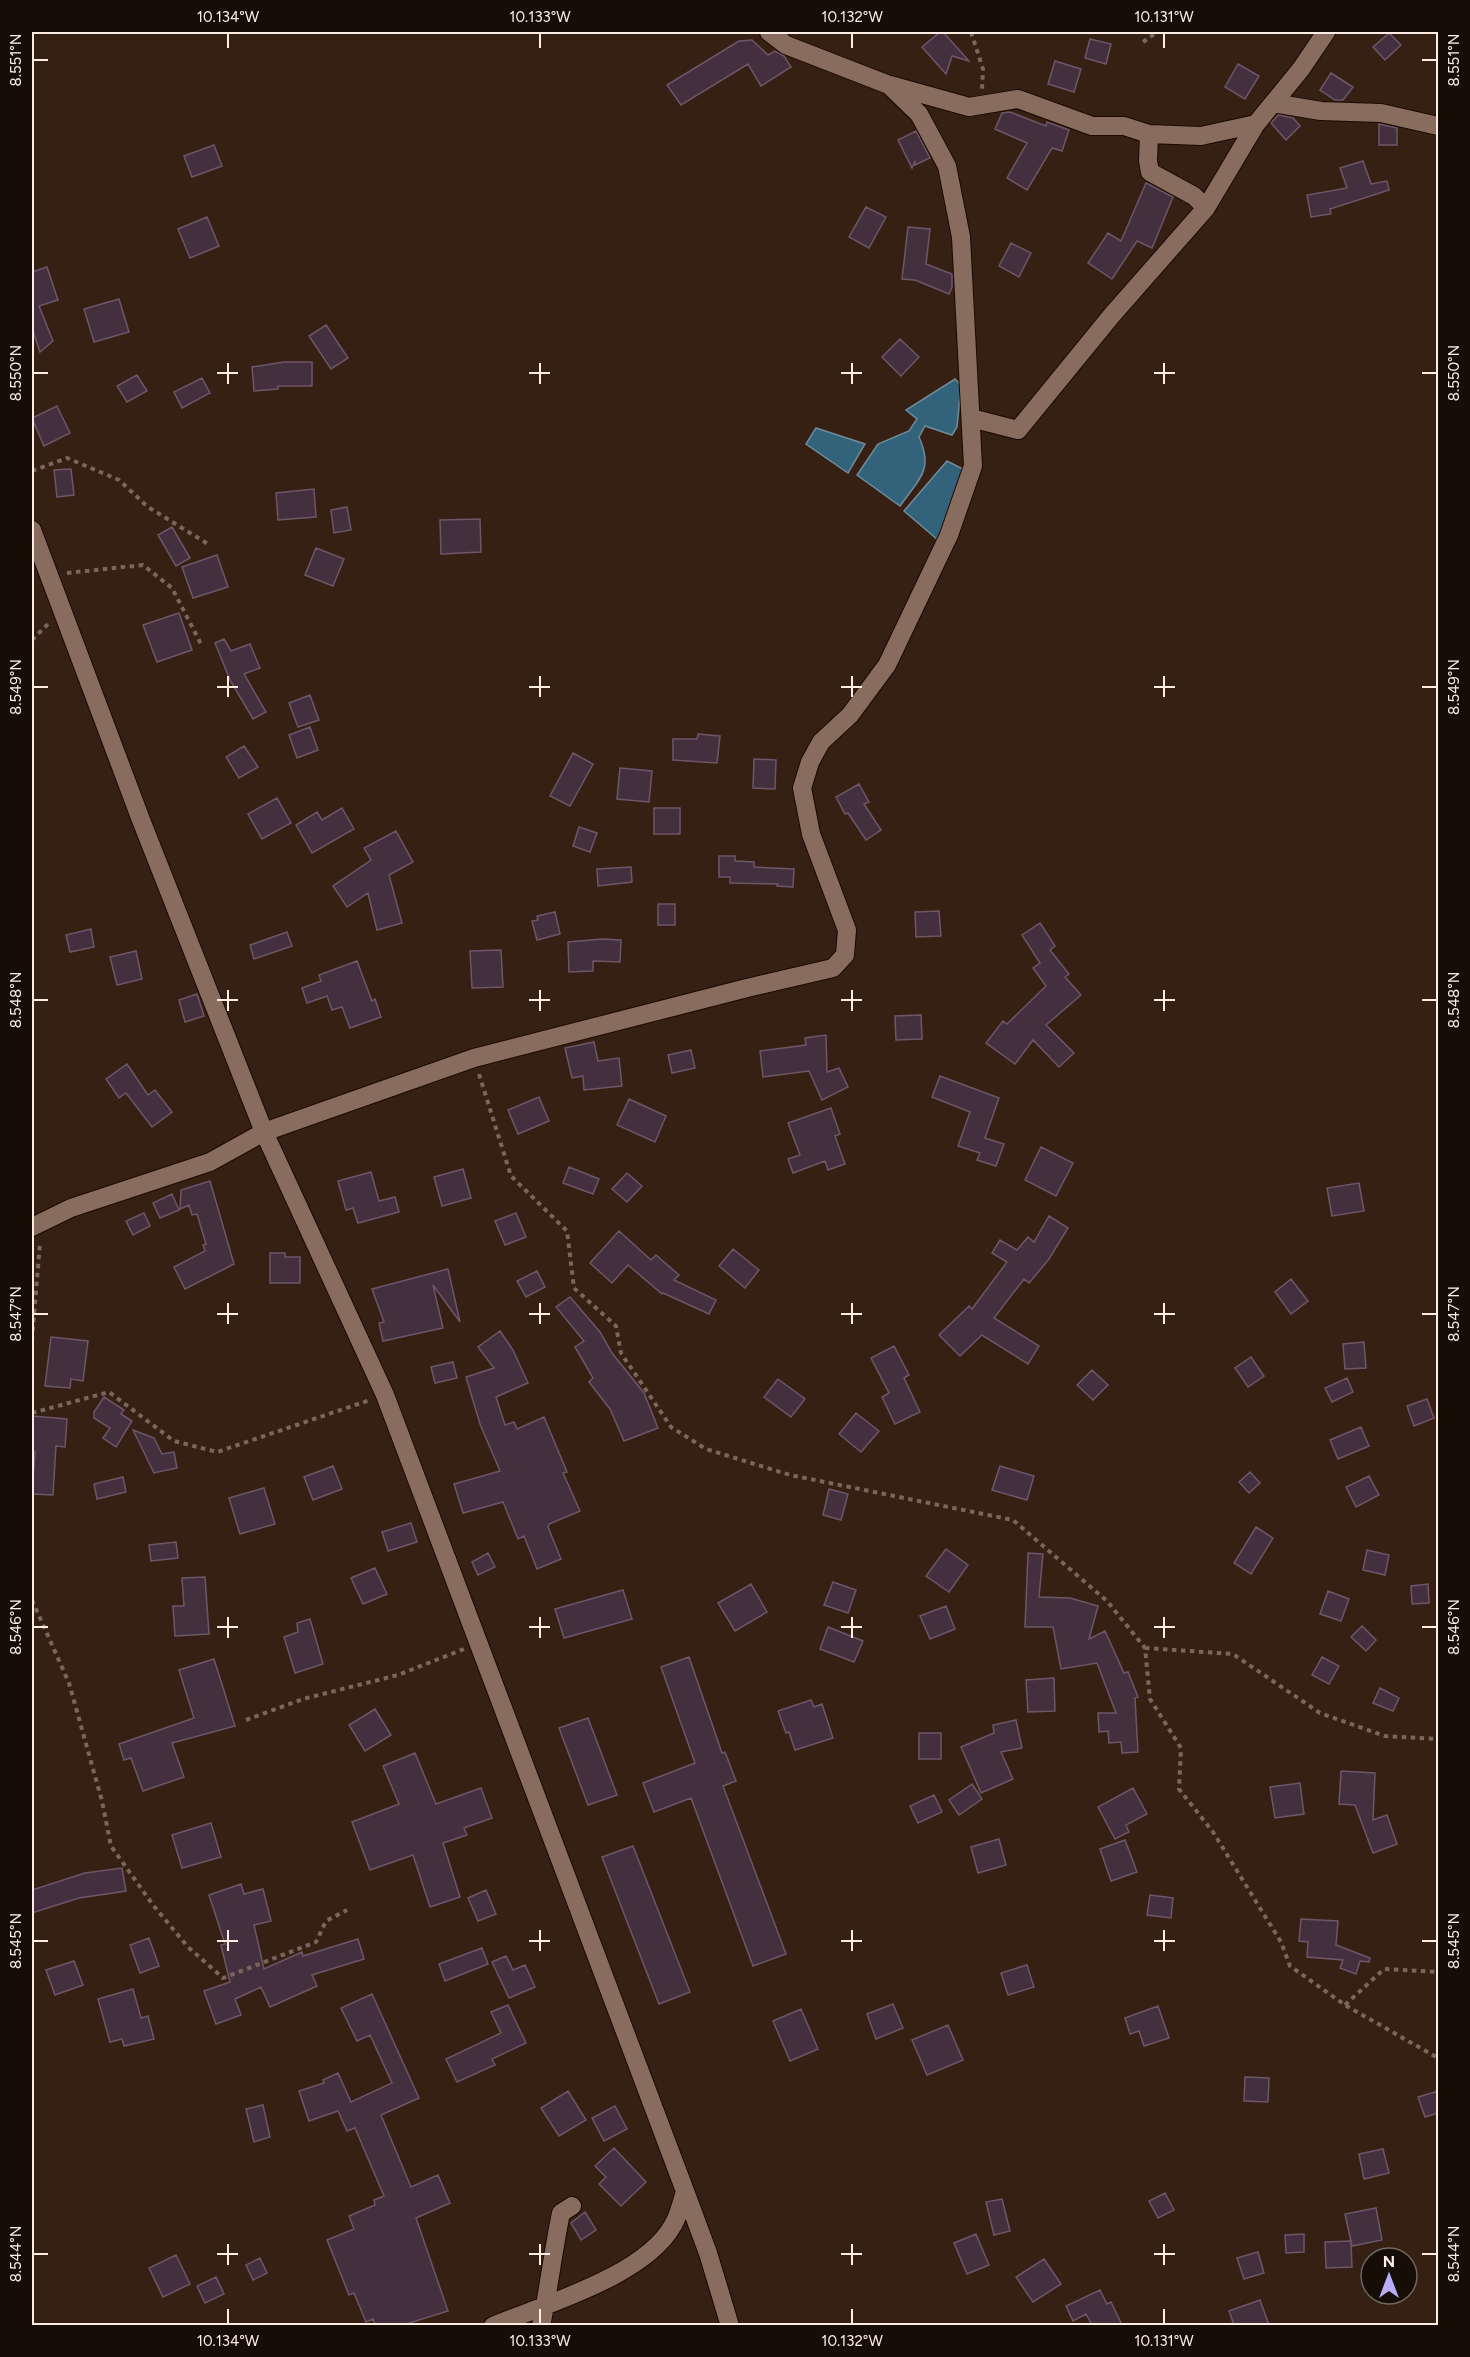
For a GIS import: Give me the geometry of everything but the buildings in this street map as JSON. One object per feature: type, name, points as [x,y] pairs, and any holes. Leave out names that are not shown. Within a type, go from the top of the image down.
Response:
[{"type":"street","points":[[769,32],[786,45],[888,85],[969,107],[1018,99],[1092,126],[1124,126],[1149,134],[1201,136],[1256,124]]},
{"type":"street","points":[[971,418],[1018,430],[1112,315],[1206,208],[1256,124],[1301,69],[1326,32]]},
{"type":"street","points":[[37,1224],[71,1208],[210,1162],[264,1132],[474,1058],[833,968],[845,955],[847,930],[811,834],[802,788],[810,762],[821,742],[850,715],[887,665],[949,535],[973,466],[961,237],[946,166],[919,114],[888,85]]},
{"type":"street","points":[[1273,104],[1321,111],[1381,112],[1438,126]]},
{"type":"street","points":[[1149,134],[1150,171],[1194,196],[1206,208]]},
{"type":"street","points":[[32,530],[141,820],[264,1132],[385,1395],[685,2191],[708,2253],[730,2325]]},
{"type":"street","points":[[494,2325],[619,2274],[651,2251],[672,2227],[685,2191]]},
{"type":"street","points":[[541,2325],[547,2303],[552,2257],[561,2213],[572,2206]]},
{"type":"path","points":[[971,32],[983,69],[981,105]]},
{"type":"path","points":[[1143,42],[1157,32]]},
{"type":"path","points":[[32,471],[68,458],[109,475],[119,480],[148,507],[208,544]]},
{"type":"path","points":[[48,575],[143,565],[172,588],[202,646]]},
{"type":"path","points":[[474,1058],[511,1176],[567,1232],[574,1288],[616,1326],[621,1353],[671,1427],[706,1449],[790,1475],[1013,1520],[1107,1601],[1145,1648],[1150,1699],[1181,1748],[1179,1789],[1213,1832],[1281,1942],[1290,1966],[1345,2005],[1438,2058]]},
{"type":"path","points":[[32,1340],[37,1224]]},
{"type":"path","points":[[32,1413],[109,1392],[174,1441],[217,1452],[385,1395]]},
{"type":"path","points":[[32,1600],[69,1683],[102,1801],[111,1846],[153,1905],[188,1947],[223,1978],[316,1942],[327,1921],[347,1910]]},
{"type":"path","points":[[246,1720],[303,1700],[398,1675],[479,1644]]},
{"type":"path","points":[[1145,1648],[1233,1654],[1320,1713],[1385,1736],[1438,1739]]},
{"type":"path","points":[[1345,2005],[1384,1969],[1430,1969],[1438,1972]]},
{"type":"water","points":[[955,379],[961,385],[957,427],[952,435],[925,426],[919,437],[925,466],[918,481],[900,506],[857,475],[878,444],[909,431],[917,419],[906,410]]},
{"type":"water","points":[[816,428],[865,444],[848,473],[806,444]]},
{"type":"water","points":[[947,461],[963,469],[938,540],[904,511]]}]
